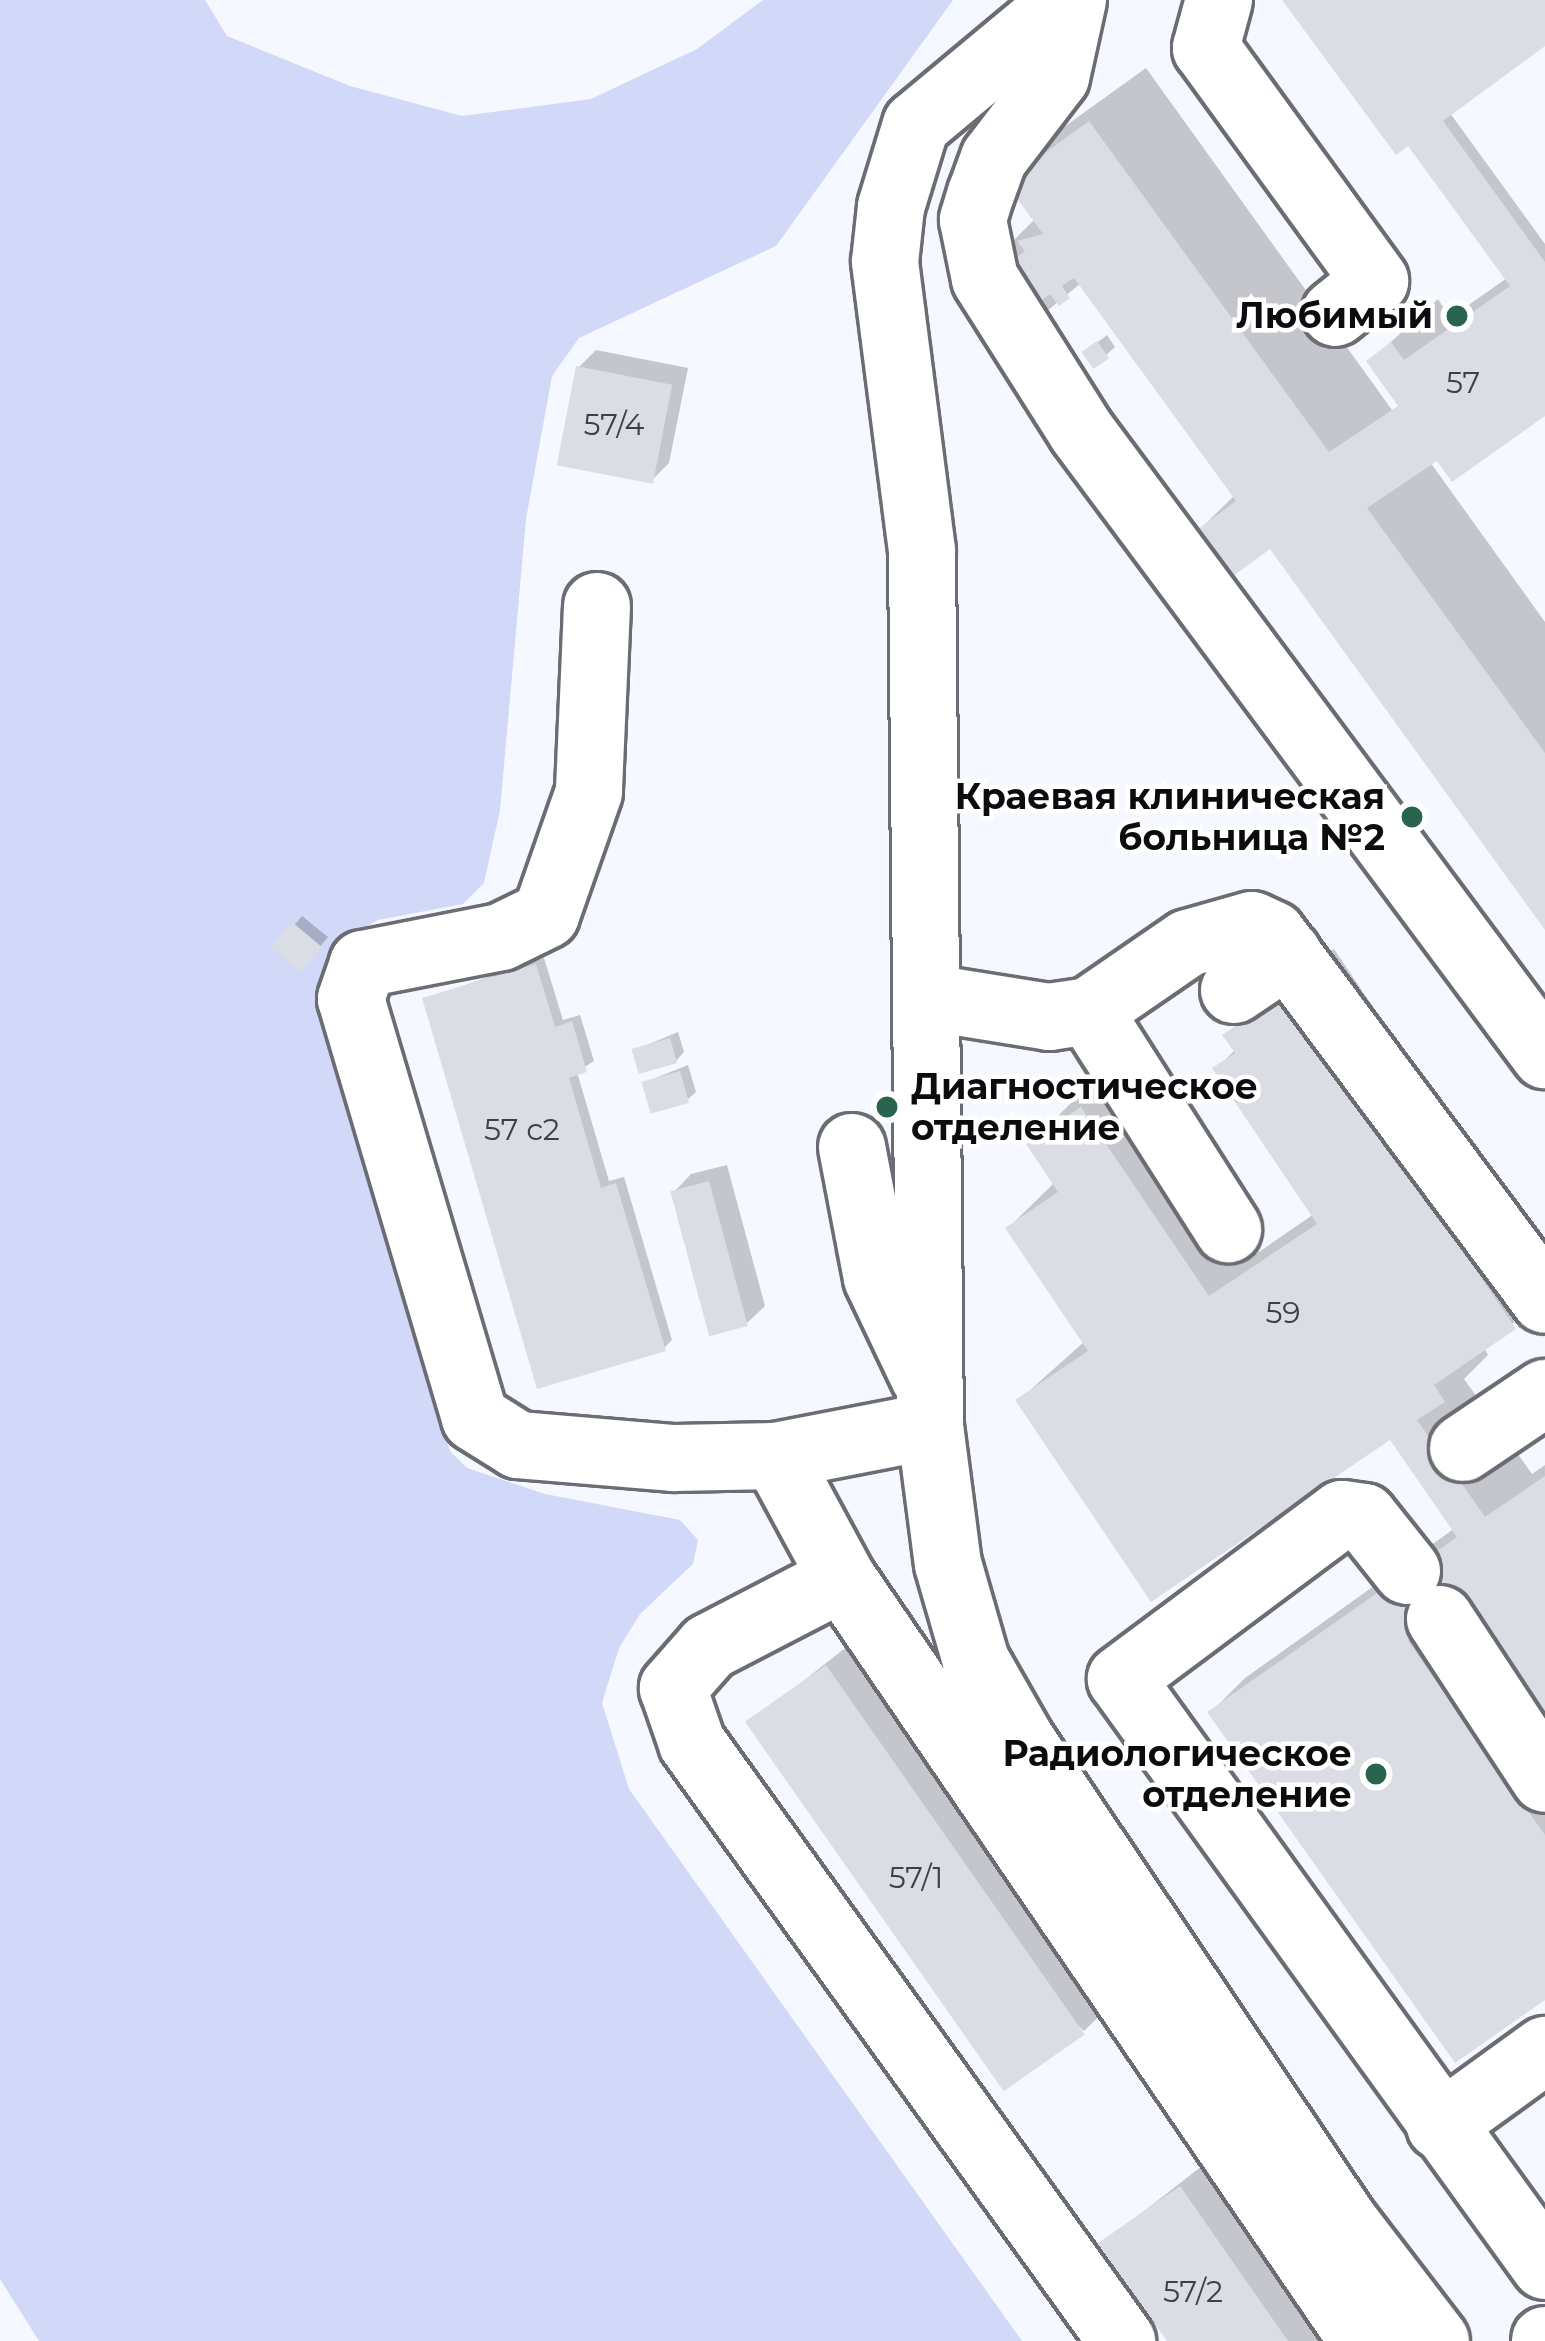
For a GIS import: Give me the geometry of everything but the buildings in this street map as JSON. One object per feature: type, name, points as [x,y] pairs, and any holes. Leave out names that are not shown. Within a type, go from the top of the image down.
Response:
[{"type":"lane","points":[[1069,0],[916,125],[891,207],[885,262],[922,550],[931,998],[930,1406],[948,1564],[989,1688],[1344,2221],[1436,2341]]},
{"type":"lane","points":[[1069,0],[1056,76],[994,158],[981,193],[973,220],[985,279],[1082,431],[1545,1055]]},
{"type":"lane","points":[[1219,0],[1206,48],[1375,281],[1335,314]]},
{"type":"lane","points":[[597,606],[590,792],[546,915],[501,937],[363,964],[351,999],[476,1418],[518,1445],[674,1458],[776,1456],[930,1406]]},
{"type":"lane","points":[[931,998],[1048,1017],[1089,1011],[1188,943],[1225,928],[1252,925],[1288,954],[1545,1300]]},
{"type":"lane","points":[[1234,991],[1288,954]]},
{"type":"lane","points":[[1089,1011],[1228,1229]]},
{"type":"lane","points":[[852,1148],[877,1278],[930,1406]]},
{"type":"lane","points":[[1463,1448],[1545,1393]]},
{"type":"lane","points":[[776,1456],[842,1578],[1363,2341]]},
{"type":"lane","points":[[1545,1779],[1424,1595],[1373,1526],[1353,1511],[1342,1514],[1121,1679],[1545,2266]]},
{"type":"lane","points":[[842,1578],[709,1647],[673,1688],[692,1742],[1122,2341]]},
{"type":"lane","points":[[1440,2126],[1545,2050]]},
{"type":"shaded area","points":[[0,0],[205,0],[227,36],[350,86],[462,116],[591,99],[697,49],[763,0],[953,0],[776,246],[579,338],[552,376],[526,519],[500,810],[484,883],[463,904],[378,920],[344,939],[325,1021],[450,1451],[467,1468],[545,1494],[680,1520],[698,1540],[693,1564],[640,1614],[619,1648],[602,1703],[629,1789],[1022,2341],[39,2341],[0,2279]]},
{"type":"place","name":"Любимый","points":[[1457,316]]},
{"type":"place","name":"Краевая клиническая больница №2","points":[[1412,817]]},
{"type":"place","name":"Диагностическое отделение","points":[[887,1107]]},
{"type":"place","name":"Радиологическое отделение","points":[[1376,1774]]}]
